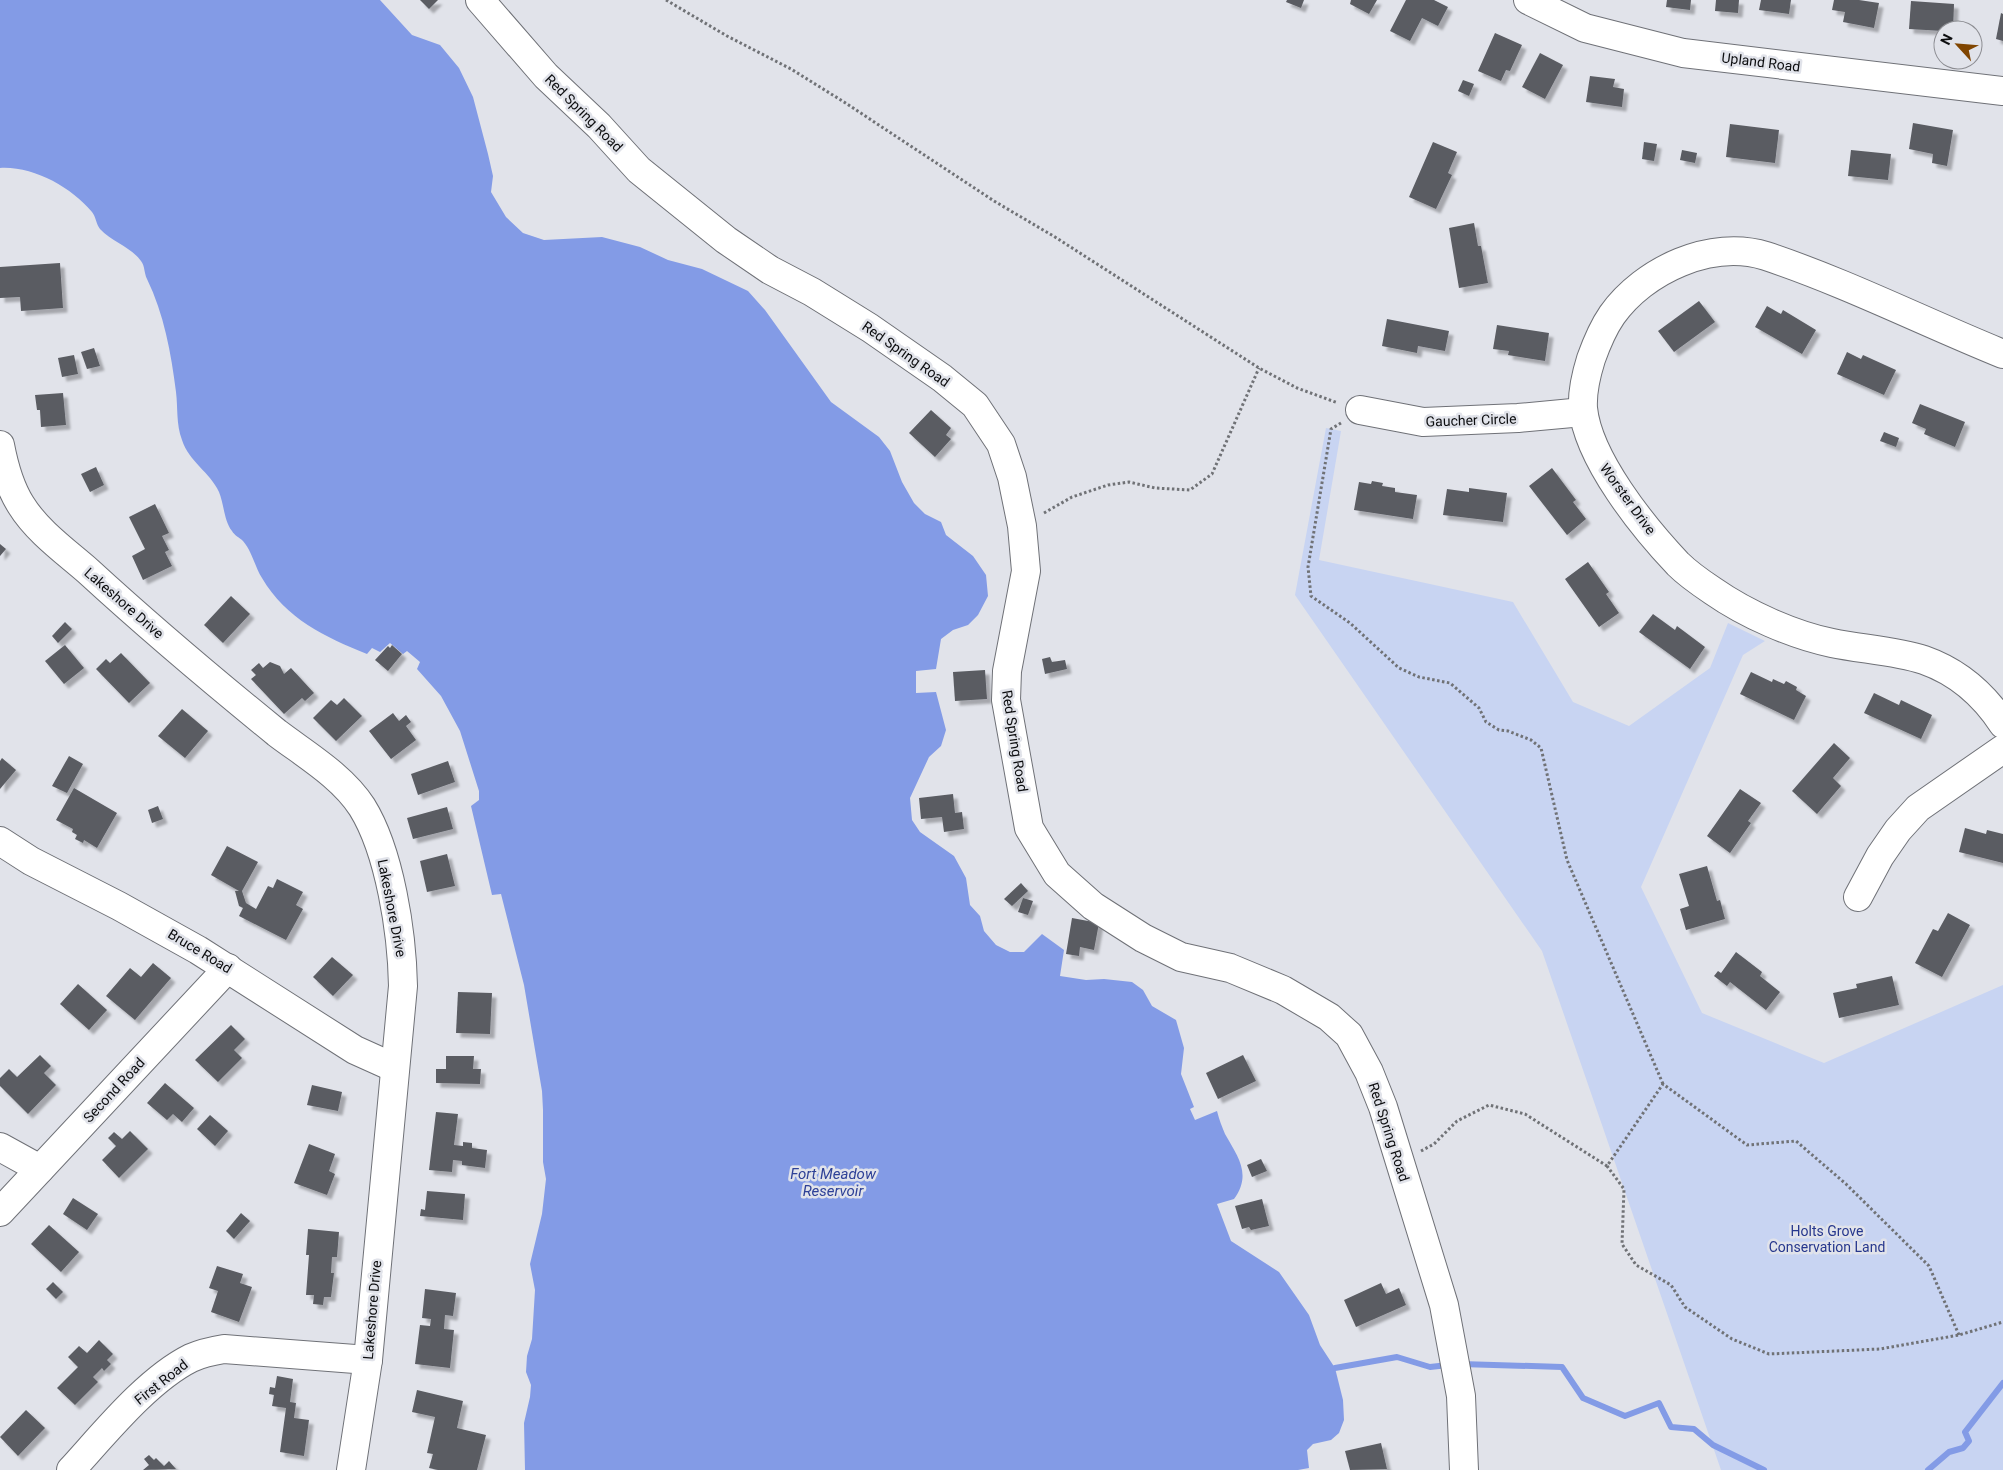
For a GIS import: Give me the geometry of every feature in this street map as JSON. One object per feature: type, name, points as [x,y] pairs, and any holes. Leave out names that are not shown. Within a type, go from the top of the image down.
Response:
[{"type":"street","name":"Red Spring Road","points":[[480,0],[546,76],[599,126],[639,170],[726,240],[770,270],[812,292],[870,328],[942,378],[974,405],[1001,444],[1012,477],[1022,526],[1026,571],[1007,671],[1006,700],[1029,828],[1057,874],[1093,906],[1143,938],[1181,957],[1230,968],[1283,990],[1330,1017],[1349,1035],[1383,1107],[1444,1305],[1461,1396],[1464,1470]]},
{"type":"street","name":"Upland Road","points":[[1528,0],[1585,28],[1683,53],[2003,91]]},
{"type":"street","name":"Worster Drive","points":[[2003,354],[1802,268],[1752,252],[1715,253],[1687,260],[1653,275],[1628,296],[1611,316],[1594,350],[1586,378],[1584,412],[1597,455],[1622,495],[1680,566],[1714,592],[1753,614],[1822,640],[1924,660],[1953,674],[1974,689],[1990,704],[2003,724]]},
{"type":"street","name":"Gaucher Circle","points":[[1360,410],[1423,422],[1518,418],[1584,412]]},
{"type":"street","name":"Lakeshore Drive","points":[[0,445],[4,468],[12,488],[22,506],[36,524],[123,603],[242,705],[324,768],[346,788],[361,806],[372,827],[390,881],[402,962],[401,1008],[368,1360],[351,1470]]},
{"type":"street","points":[[1858,897],[1880,856],[1898,830],[1918,808],[2003,749]]},
{"type":"street","name":"Bruce Road","points":[[0,842],[31,861],[163,929],[228,968],[336,1039],[395,1068]]},
{"type":"street","name":"Second Road","points":[[0,1212],[228,968]]},
{"type":"street","points":[[0,1147],[40,1169]]},
{"type":"street","name":"First Road","points":[[71,1470],[152,1386],[190,1358],[206,1352],[224,1349],[368,1360]]},
{"type":"path","points":[[666,0],[727,36],[791,69],[837,97],[994,200],[1259,368],[1297,388],[1332,402],[1360,410]]},
{"type":"path","points":[[1022,526],[1072,497],[1108,484],[1129,482],[1155,488],[1190,490],[1212,474],[1259,368]]},
{"type":"path","points":[[1360,410],[1331,429],[1308,567],[1311,596],[1350,623],[1399,668],[1419,677],[1450,683],[1479,708],[1486,722],[1499,730],[1508,731],[1531,740],[1541,748],[1567,860],[1663,1084],[1747,1144],[1796,1141],[1846,1184],[1929,1266],[1960,1335]]},
{"type":"path","points":[[1607,1166],[1663,1084]]},
{"type":"path","points":[[1399,1164],[1434,1144],[1457,1121],[1489,1105],[1525,1114],[1607,1166],[1624,1189],[1622,1244],[1636,1265],[1671,1285],[1685,1307],[1732,1339],[1769,1354],[1880,1350],[1960,1335],[2003,1322]]},
{"type":"green space","name":"Holts Grove Conservation Land","points":[[1326,428],[1341,431],[1319,560],[1513,602],[1573,702],[1629,726],[1710,668],[1728,623],[1765,641],[1743,655],[1641,887],[1702,1013],[1824,1063],[2003,985],[2003,1470],[1721,1470],[1542,951],[1295,595]]},
{"type":"water","name":"Fort Meadow Reservoir","points":[[0,0],[380,0],[412,35],[440,45],[459,68],[473,97],[488,154],[493,176],[491,192],[506,217],[523,233],[544,240],[602,237],[640,247],[668,260],[702,269],[748,291],[765,310],[831,402],[879,437],[890,451],[902,482],[914,503],[925,514],[941,522],[946,535],[973,556],[986,575],[988,596],[978,615],[968,625],[953,630],[941,639],[936,669],[916,671],[916,693],[936,692],[946,730],[941,746],[929,757],[910,798],[912,820],[920,832],[954,856],[966,878],[970,905],[980,916],[984,931],[996,945],[1010,952],[1024,952],[1042,934],[1064,950],[1060,976],[1086,980],[1104,979],[1132,982],[1143,990],[1152,1006],[1176,1020],[1184,1048],[1181,1074],[1194,1107],[1190,1109],[1195,1120],[1217,1111],[1225,1134],[1241,1166],[1242,1182],[1234,1199],[1217,1204],[1231,1241],[1279,1272],[1309,1315],[1320,1345],[1335,1368],[1343,1400],[1344,1420],[1339,1433],[1331,1440],[1313,1444],[1307,1450],[1309,1468],[1298,1470],[525,1470],[524,1423],[531,1385],[526,1372],[527,1356],[532,1339],[535,1290],[530,1264],[542,1214],[546,1179],[543,1162],[542,1091],[524,985],[501,894],[492,895],[471,806],[479,800],[479,791],[460,731],[441,696],[417,669],[420,662],[407,651],[403,654],[390,643],[380,652],[372,648],[367,654],[351,648],[295,616],[272,592],[260,574],[246,545],[229,527],[221,497],[215,485],[185,448],[178,422],[177,398],[166,334],[142,263],[137,256],[100,229],[92,212],[73,194],[38,174],[13,168],[0,168]]},
{"type":"building","points":[[420,0],[438,0],[429,9]]},
{"type":"building","points":[[1287,0],[1304,0],[1301,8],[1286,2]]},
{"type":"building","points":[[1351,0],[1377,0],[1369,14],[1350,4]]},
{"type":"building","points":[[1406,0],[1434,0],[1448,7],[1438,26],[1422,18],[1410,41],[1390,31]]},
{"type":"building","points":[[1667,0],[1691,0],[1690,10],[1666,7]]},
{"type":"building","points":[[1716,0],[1739,0],[1738,13],[1715,11]]},
{"type":"building","points":[[1761,0],[1791,0],[1789,14],[1759,10]]},
{"type":"building","points":[[1834,0],[1859,0],[1879,3],[1874,28],[1843,22],[1845,12],[1832,10]]},
{"type":"building","points":[[1911,1],[1954,4],[1953,20],[1933,20],[1933,30],[1909,29]]},
{"type":"building","points":[[2001,13],[2003,14],[2003,41],[1996,39]]},
{"type":"building","points":[[1495,33],[1522,45],[1510,71],[1506,70],[1501,81],[1478,71]]},
{"type":"building","points":[[1540,53],[1563,65],[1545,99],[1522,87]]},
{"type":"building","points":[[1590,76],[1615,79],[1613,87],[1624,89],[1622,107],[1586,102]]},
{"type":"building","points":[[1463,80],[1474,84],[1469,96],[1458,91]]},
{"type":"building","points":[[1913,123],[1953,130],[1947,166],[1932,163],[1933,154],[1909,149]]},
{"type":"building","points":[[1730,124],[1779,130],[1775,163],[1726,157]]},
{"type":"building","points":[[1433,142],[1457,152],[1448,173],[1452,175],[1436,209],[1409,197]]},
{"type":"building","points":[[1644,142],[1657,144],[1654,161],[1642,159]]},
{"type":"building","points":[[1682,150],[1697,153],[1695,163],[1680,160]]},
{"type":"building","points":[[1851,150],[1891,154],[1888,180],[1848,176]]},
{"type":"building","points":[[1474,223],[1478,246],[1481,246],[1488,283],[1459,288],[1449,228]]},
{"type":"building","points":[[60,263],[63,308],[21,311],[20,297],[0,298],[0,267]]},
{"type":"building","points":[[1699,301],[1715,322],[1674,352],[1658,331]]},
{"type":"building","points":[[1767,306],[1781,314],[1783,310],[1816,330],[1802,354],[1755,327]]},
{"type":"building","points":[[1387,319],[1449,331],[1445,351],[1418,346],[1417,353],[1382,346]]},
{"type":"building","points":[[1497,325],[1549,333],[1545,361],[1508,355],[1509,351],[1493,349]]},
{"type":"building","points":[[94,348],[100,366],[87,369],[81,352]]},
{"type":"building","points":[[1847,352],[1861,359],[1863,355],[1896,370],[1884,395],[1837,374]]},
{"type":"building","points":[[74,355],[78,374],[62,377],[58,358]]},
{"type":"building","points":[[63,393],[66,425],[41,427],[40,410],[37,410],[35,395]]},
{"type":"building","points":[[1920,404],[1965,422],[1955,447],[1924,434],[1926,429],[1912,423]]},
{"type":"building","points":[[931,410],[951,428],[946,435],[951,439],[935,457],[909,433]]},
{"type":"building","points":[[1884,432],[1899,438],[1896,447],[1880,441]]},
{"type":"building","points":[[96,467],[104,485],[90,492],[81,474]]},
{"type":"building","points":[[1552,468],[1576,500],[1573,502],[1586,519],[1567,535],[1529,486]]},
{"type":"building","points":[[1372,481],[1383,483],[1382,486],[1395,488],[1395,492],[1417,495],[1413,519],[1354,510],[1359,482],[1371,484]]},
{"type":"building","points":[[1469,488],[1507,493],[1503,522],[1443,515],[1447,489],[1469,492]]},
{"type":"building","points":[[155,504],[169,533],[162,536],[169,550],[165,552],[172,566],[143,580],[132,556],[145,549],[129,517]]},
{"type":"building","points":[[0,544],[6,549],[0,556]]},
{"type":"building","points":[[1588,562],[1609,592],[1606,594],[1619,613],[1599,627],[1565,579]]},
{"type":"building","points":[[231,596],[250,614],[223,643],[204,625]]},
{"type":"building","points":[[1653,614],[1675,630],[1677,626],[1705,647],[1690,669],[1639,632]]},
{"type":"building","points":[[65,622],[72,629],[58,643],[52,636]]},
{"type":"building","points":[[65,645],[84,668],[64,684],[45,661]]},
{"type":"building","points":[[392,645],[402,654],[388,671],[375,660],[388,646],[390,648]]},
{"type":"building","points":[[121,653],[150,683],[129,703],[96,669],[106,659],[110,663]]},
{"type":"building","points":[[1050,657],[1052,662],[1065,660],[1067,669],[1045,674],[1042,659]]},
{"type":"building","points":[[270,662],[280,666],[284,674],[291,668],[314,693],[305,701],[302,698],[284,714],[251,679],[256,675],[251,670],[259,663],[263,668]]},
{"type":"building","points":[[985,670],[987,699],[955,701],[953,672]]},
{"type":"building","points":[[1751,672],[1772,682],[1773,679],[1784,684],[1786,681],[1797,687],[1796,690],[1806,696],[1794,720],[1740,694]]},
{"type":"building","points":[[1874,693],[1899,705],[1901,700],[1932,715],[1921,739],[1864,713]]},
{"type":"building","points":[[344,698],[362,716],[336,741],[313,718],[331,700],[337,705]]},
{"type":"building","points":[[182,709],[208,731],[185,758],[158,736]]},
{"type":"building","points":[[393,713],[399,721],[406,715],[411,722],[406,726],[416,740],[391,759],[369,731]]},
{"type":"building","points":[[1834,743],[1850,758],[1833,778],[1841,786],[1817,814],[1792,791]]},
{"type":"building","points":[[69,756],[83,764],[67,793],[52,786]]},
{"type":"building","points":[[2,758],[16,770],[0,789],[0,761]]},
{"type":"building","points":[[448,761],[455,782],[418,795],[411,774]]},
{"type":"building","points":[[74,788],[117,813],[97,848],[84,840],[83,843],[75,839],[77,835],[72,832],[73,829],[56,820]]},
{"type":"building","points":[[1740,789],[1761,803],[1748,821],[1751,823],[1730,853],[1707,836]]},
{"type":"building","points":[[953,794],[955,813],[962,812],[964,829],[944,832],[942,817],[921,819],[919,798]]},
{"type":"building","points":[[158,806],[163,819],[152,823],[148,810]]},
{"type":"building","points":[[447,807],[453,829],[413,839],[407,818]]},
{"type":"building","points":[[1965,828],[1986,834],[1987,830],[2003,834],[2003,863],[1959,852]]},
{"type":"building","points":[[227,846],[258,862],[242,891],[246,903],[256,909],[268,886],[273,888],[277,879],[303,892],[296,905],[303,909],[286,940],[239,916],[243,908],[239,906],[235,891],[239,891],[211,875]]},
{"type":"building","points":[[447,854],[455,886],[427,892],[420,861]]},
{"type":"building","points":[[1707,866],[1717,901],[1720,900],[1725,919],[1686,930],[1680,909],[1689,906],[1679,874]]},
{"type":"building","points":[[1021,883],[1028,891],[1012,906],[1004,899]]},
{"type":"building","points":[[1023,898],[1033,901],[1028,915],[1018,912]]},
{"type":"building","points":[[1948,913],[1970,925],[1942,977],[1915,963],[1933,929],[1938,931]]},
{"type":"building","points":[[1072,918],[1099,923],[1094,950],[1080,947],[1079,956],[1066,954]]},
{"type":"building","points":[[1736,952],[1762,972],[1760,976],[1780,992],[1766,1010],[1730,982],[1727,986],[1714,976],[1718,971],[1721,973]]},
{"type":"building","points":[[332,957],[353,975],[333,996],[313,977]]},
{"type":"building","points":[[153,963],[171,978],[135,1020],[106,996],[130,968],[141,977]]},
{"type":"building","points":[[1892,976],[1899,1005],[1839,1018],[1833,993],[1857,988],[1856,984]]},
{"type":"building","points":[[78,984],[107,1010],[89,1030],[60,1004]]},
{"type":"building","points":[[458,992],[492,993],[490,1034],[456,1033]]},
{"type":"building","points":[[231,1025],[245,1039],[234,1050],[242,1058],[218,1082],[195,1060]]},
{"type":"building","points":[[40,1055],[51,1066],[44,1073],[56,1085],[28,1114],[0,1086],[0,1078],[9,1069],[17,1077]]},
{"type":"building","points":[[1243,1055],[1256,1081],[1218,1099],[1206,1073]]},
{"type":"building","points":[[446,1056],[474,1056],[473,1069],[481,1069],[480,1084],[436,1083],[436,1069],[446,1069]]},
{"type":"building","points":[[165,1083],[194,1108],[182,1122],[173,1114],[167,1120],[147,1103]]},
{"type":"building","points":[[312,1085],[342,1092],[338,1111],[307,1105]]},
{"type":"building","points":[[436,1112],[458,1114],[454,1145],[463,1146],[463,1142],[472,1143],[472,1148],[487,1150],[485,1168],[462,1165],[462,1161],[453,1160],[452,1172],[429,1170]]},
{"type":"building","points":[[210,1115],[228,1131],[215,1146],[197,1129]]},
{"type":"building","points":[[130,1131],[148,1149],[119,1178],[102,1160],[116,1146],[108,1138],[114,1132],[122,1139]]},
{"type":"building","points":[[309,1144],[335,1154],[329,1171],[335,1174],[327,1195],[294,1183]]},
{"type":"building","points":[[1261,1159],[1267,1171],[1252,1177],[1247,1165]]},
{"type":"building","points":[[427,1191],[465,1194],[463,1220],[420,1216],[421,1209],[425,1210]]},
{"type":"building","points":[[73,1198],[98,1214],[87,1230],[63,1214]]},
{"type":"building","points":[[1262,1199],[1269,1226],[1251,1230],[1249,1227],[1242,1229],[1235,1206]]},
{"type":"building","points":[[241,1213],[250,1221],[234,1239],[226,1231]]},
{"type":"building","points":[[49,1225],[79,1252],[61,1272],[31,1244]]},
{"type":"building","points":[[308,1229],[339,1232],[337,1257],[332,1257],[331,1273],[334,1273],[331,1297],[324,1297],[323,1305],[313,1304],[314,1295],[306,1295],[309,1255],[306,1255]]},
{"type":"building","points":[[217,1266],[243,1274],[240,1283],[252,1287],[239,1322],[211,1312],[218,1291],[209,1288]]},
{"type":"building","points":[[53,1282],[63,1292],[56,1299],[46,1289]]},
{"type":"building","points":[[1381,1283],[1386,1294],[1399,1288],[1406,1305],[1356,1327],[1344,1300]]},
{"type":"building","points":[[425,1289],[456,1293],[453,1316],[445,1315],[444,1329],[454,1330],[450,1368],[415,1364],[420,1325],[430,1326],[431,1319],[422,1318]]},
{"type":"building","points":[[99,1340],[113,1354],[107,1360],[111,1364],[104,1371],[102,1368],[93,1377],[98,1382],[75,1405],[57,1388],[78,1367],[68,1357],[79,1346],[87,1353]]},
{"type":"building","points":[[277,1376],[293,1379],[290,1402],[296,1403],[294,1418],[309,1420],[304,1456],[280,1452],[286,1408],[272,1406],[274,1395],[269,1394],[270,1387],[275,1388]]},
{"type":"building","points":[[417,1390],[463,1401],[457,1428],[486,1435],[477,1470],[438,1470],[429,1468],[433,1454],[427,1453],[435,1417],[412,1412]]},
{"type":"building","points":[[26,1410],[45,1428],[18,1456],[0,1437]]},
{"type":"building","points":[[1381,1443],[1387,1469],[1350,1470],[1345,1451]]},
{"type":"building","points":[[149,1455],[154,1460],[156,1458],[164,1466],[169,1461],[176,1469],[143,1470],[149,1465],[144,1459]]},
{"type":"waterway","points":[[1335,1368],[1397,1357],[1430,1367],[1448,1365]]},
{"type":"waterway","points":[[1461,1364],[1562,1367],[1583,1398],[1625,1416],[1659,1403],[1671,1427],[1694,1429],[1713,1445],[1764,1470]]},
{"type":"waterway","points":[[1928,1470],[1949,1452],[1963,1448],[1969,1441],[1965,1432],[2003,1383]]}]
